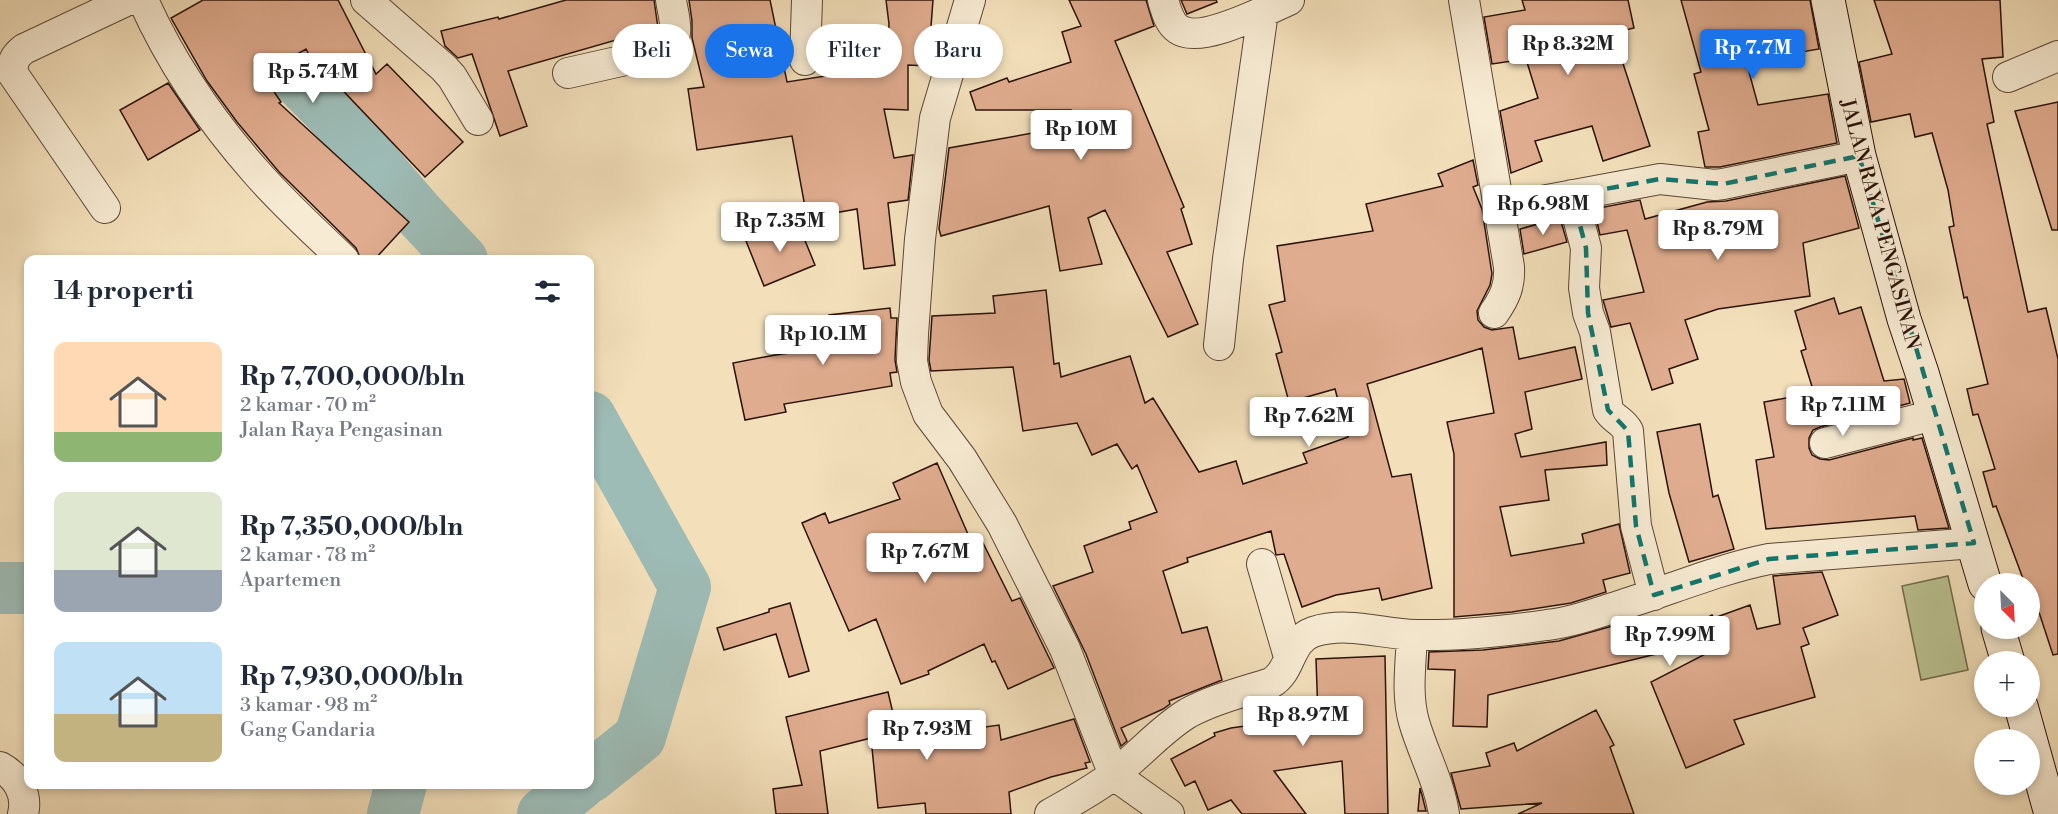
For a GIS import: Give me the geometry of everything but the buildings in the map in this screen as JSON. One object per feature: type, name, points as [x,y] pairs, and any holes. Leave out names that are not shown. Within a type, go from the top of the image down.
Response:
[{"type":"main road","name":"JALAN RAYA PENGASINAN","points":[[1828,0],[1859,156],[1904,319],[1981,573]]},
{"type":"main road","points":[[2024,717],[2051,814]]},
{"type":"street","points":[[105,208],[13,74],[13,63],[24,49],[128,0]]},
{"type":"street","points":[[143,0],[171,56],[226,135],[275,192],[339,255]]},
{"type":"street","points":[[366,0],[453,77],[478,120]]},
{"type":"street","points":[[568,73],[661,52],[667,48],[672,44],[675,34],[671,0]]},
{"type":"street","points":[[805,60],[807,0]]},
{"type":"street","points":[[970,0],[934,118],[920,239],[912,361],[914,372],[920,396],[928,414],[962,459],[992,505],[1065,649],[1114,775],[1169,814]]},
{"type":"street","points":[[1163,0],[1174,26],[1181,31],[1190,32],[1205,32],[1222,28],[1276,6]]},
{"type":"street","points":[[1464,0],[1509,267],[1509,284],[1504,299],[1494,313]]},
{"type":"street","points":[[1219,345],[1230,247],[1276,6]]},
{"type":"street","points":[[2008,77],[2058,56]]},
{"type":"street","points":[[1499,209],[1660,179],[1723,184],[1859,156]]},
{"type":"street","points":[[1572,195],[1587,248],[1584,288],[1588,314],[1595,332],[1608,410],[1611,416],[1623,423],[1628,431],[1636,526],[1654,595]]},
{"type":"street","points":[[1825,443],[1934,415]]},
{"type":"street","points":[[1050,814],[1093,790],[1114,775],[1168,727],[1187,714],[1207,704],[1279,678],[1296,642],[1310,633],[1327,629],[1364,627],[1412,635],[1437,635],[1550,625],[1583,618],[1769,559],[1974,543]]},
{"type":"street","points":[[1262,564],[1289,657]]},
{"type":"street","points":[[1412,635],[1410,706],[1414,723],[1438,785],[1444,814]]},
{"type":"street","points":[[0,767],[12,774],[22,790],[25,806],[23,814]]},
{"type":"highlighted area","points":[[1859,156],[1974,543],[1769,559],[1654,595],[1636,526],[1628,431],[1608,410],[1588,313],[1586,248],[1572,195],[1660,179],[1723,184]]},
{"type":"green space","points":[[1948,576],[1968,670],[1921,680],[1902,586]]},
{"type":"waterway","points":[[261,0],[280,62],[345,128],[457,255]]},
{"type":"waterway","points":[[594,424],[685,587],[640,737],[594,774]]},
{"type":"waterway","points":[[0,588],[24,588]]},
{"type":"waterway","points":[[393,814],[400,789]]},
{"type":"waterway","points":[[543,814],[574,789]]}]
